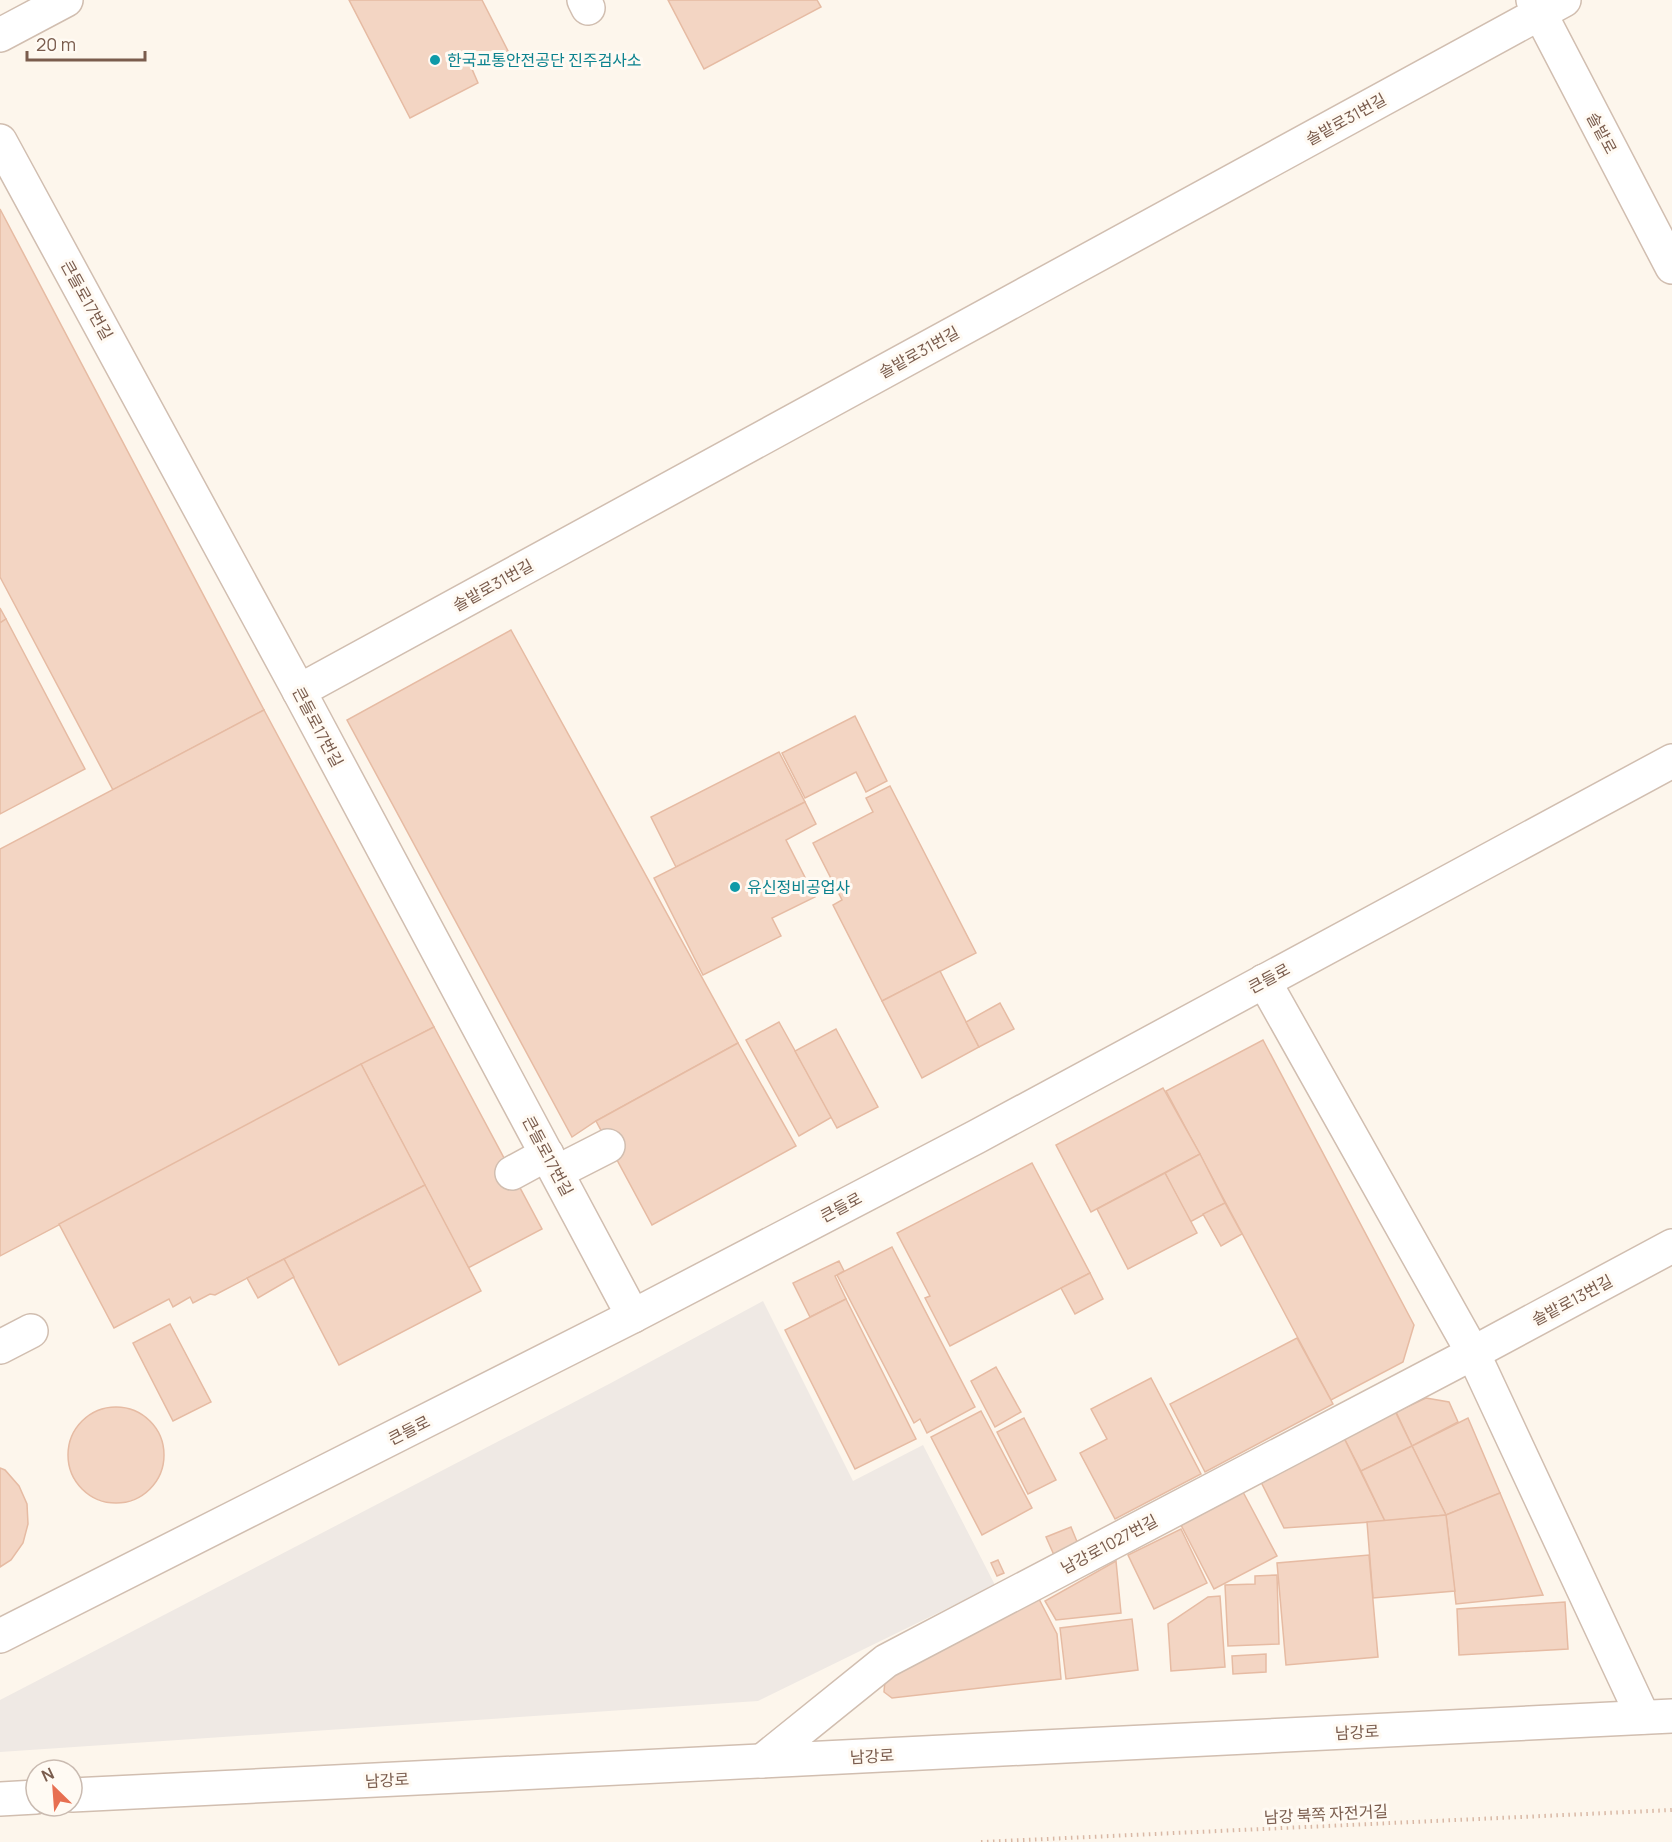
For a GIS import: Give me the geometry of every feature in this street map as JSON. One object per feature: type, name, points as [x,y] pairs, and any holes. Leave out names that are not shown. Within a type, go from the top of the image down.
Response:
[{"type":"street","points":[[0,35],[66,0]]},
{"type":"street","name":"솔밭로","points":[[1545,4],[1672,267]]},
{"type":"street","name":"솔밭로31번길","points":[[299,691],[1545,4]]},
{"type":"street","name":"큰들로17번길","points":[[0,141],[299,691],[633,1316]]},
{"type":"street","name":"큰들로","points":[[0,1636],[633,1316],[976,1137],[1672,761]]},
{"type":"street","points":[[1264,981],[1473,1353],[1658,1717]]},
{"type":"street","points":[[512,1173],[609,1146]]},
{"type":"street","name":"솔밭로13번길","points":[[1473,1353],[1672,1246]]},
{"type":"street","points":[[0,1347],[31,1331]]},
{"type":"street","name":"남강로1027번길","points":[[762,1761],[886,1660],[1473,1353]]},
{"type":"street","name":"남강로","points":[[84,1794],[1658,1717]]},
{"type":"street","points":[[0,1799],[24,1798]]},
{"type":"path","name":"남강 북쪽 자전거길","points":[[981,1842],[1672,1810]]},
{"type":"shaded area","points":[[763,1301],[853,1481],[923,1445],[995,1585],[758,1701],[0,1752],[0,1700],[609,1384]]},
{"type":"building","name":"한국교통안전공단 진주검사소","points":[[349,0],[482,0],[508,51],[472,69],[478,83],[410,118]]},
{"type":"building","points":[[668,0],[817,0],[821,7],[704,69]]},
{"type":"building","points":[[0,209],[264,710],[113,790],[0,577]]},
{"type":"building","points":[[0,608],[6,619],[0,623]]},
{"type":"building","points":[[6,619],[85,769],[0,814],[0,623]]},
{"type":"building","points":[[511,630],[738,1043],[596,1121],[572,1137],[347,720]]},
{"type":"building","points":[[264,710],[434,1027],[0,1256],[0,849]]},
{"type":"building","points":[[855,716],[887,781],[866,792],[856,772],[805,798],[782,753]]},
{"type":"building","points":[[779,752],[805,802],[676,867],[651,817]]},
{"type":"building","points":[[890,786],[976,953],[882,1001],[833,905],[842,900],[813,843],[873,812],[866,798]]},
{"type":"building","name":"유신정비공업사","points":[[805,802],[816,824],[786,840],[815,897],[772,918],[781,936],[703,975],[654,878]]},
{"type":"building","points":[[940,971],[979,1047],[922,1078],[882,1001]]},
{"type":"building","points":[[1000,1003],[1014,1029],[979,1047],[966,1022]]},
{"type":"building","points":[[779,1022],[832,1117],[799,1136],[746,1040]]},
{"type":"building","points":[[434,1027],[542,1229],[468,1268],[361,1064]]},
{"type":"building","points":[[836,1029],[878,1107],[837,1128],[795,1051]]},
{"type":"building","points":[[1263,1040],[1414,1325],[1403,1362],[1331,1400],[1166,1091]]},
{"type":"building","points":[[738,1043],[796,1146],[652,1225],[596,1121]]},
{"type":"building","points":[[361,1064],[425,1185],[215,1295],[210,1294],[193,1303],[190,1297],[173,1307],[169,1299],[114,1328],[59,1224]]},
{"type":"building","points":[[1163,1088],[1200,1154],[1091,1212],[1056,1145]]},
{"type":"building","points":[[1200,1154],[1225,1203],[1190,1222],[1165,1173]]},
{"type":"building","points":[[1032,1163],[1090,1273],[950,1346],[925,1298],[930,1296],[897,1233]]},
{"type":"building","points":[[1165,1173],[1197,1233],[1128,1269],[1097,1209]]},
{"type":"building","points":[[425,1185],[481,1291],[339,1365],[284,1259]]},
{"type":"building","points":[[1225,1203],[1242,1234],[1221,1246],[1203,1214]]},
{"type":"building","points":[[892,1247],[975,1407],[927,1433],[920,1419],[914,1423],[837,1275]]},
{"type":"building","points":[[284,1259],[294,1277],[258,1298],[247,1278]]},
{"type":"building","points":[[839,1261],[844,1271],[835,1276],[846,1299],[810,1317],[793,1283]]},
{"type":"building","points":[[1090,1273],[1103,1299],[1075,1314],[1061,1288]]},
{"type":"building","points":[[846,1299],[916,1439],[855,1469],[785,1330]]},
{"type":"building","points":[[170,1324],[211,1402],[173,1421],[133,1343]]},
{"type":"building","points":[[1297,1338],[1333,1404],[1205,1472],[1170,1404]]},
{"type":"building","points":[[996,1367],[1021,1412],[995,1427],[971,1381]]},
{"type":"building","points":[[1151,1378],[1201,1474],[1115,1519],[1080,1453],[1107,1439],[1091,1409]]},
{"type":"building","points":[[1426,1398],[1449,1402],[1458,1422],[1412,1446],[1396,1412]]},
{"type":"building","points":[[116,1407],[134,1411],[150,1421],[160,1437],[164,1455],[160,1473],[150,1489],[134,1499],[116,1503],[98,1499],[82,1489],[72,1473],[68,1455],[72,1437],[82,1421],[98,1411]]},
{"type":"building","points":[[1393,1407],[1412,1446],[1361,1471],[1341,1432]]},
{"type":"building","points":[[981,1411],[1032,1508],[982,1535],[931,1437]]},
{"type":"building","points":[[1024,1418],[1056,1480],[1028,1494],[997,1432]]},
{"type":"building","points":[[1468,1418],[1500,1493],[1446,1515],[1412,1446]]},
{"type":"building","points":[[1341,1432],[1385,1521],[1284,1528],[1257,1474]]},
{"type":"building","points":[[1412,1446],[1446,1515],[1385,1521],[1361,1471]]},
{"type":"building","points":[[0,1468],[5,1470],[19,1486],[27,1504],[28,1524],[23,1543],[11,1560],[0,1567]]},
{"type":"building","points":[[1243,1492],[1277,1556],[1214,1589],[1181,1525]]},
{"type":"building","points":[[1500,1493],[1543,1595],[1456,1604],[1446,1515]]},
{"type":"building","points":[[1446,1515],[1455,1591],[1373,1598],[1367,1522]]},
{"type":"building","points":[[1071,1527],[1078,1544],[1054,1555],[1046,1537]]},
{"type":"building","points":[[1181,1529],[1207,1583],[1154,1609],[1128,1555]]},
{"type":"building","points":[[1369,1555],[1378,1657],[1286,1665],[1277,1563]]},
{"type":"building","points":[[998,1560],[1004,1573],[997,1576],[991,1563]]},
{"type":"building","points":[[1116,1561],[1121,1613],[1056,1620],[1045,1601]]},
{"type":"building","points":[[1277,1575],[1279,1644],[1228,1646],[1225,1585],[1255,1584],[1255,1576]]},
{"type":"building","points":[[1220,1596],[1225,1667],[1171,1671],[1168,1624],[1208,1597]]},
{"type":"building","points":[[1039,1599],[1057,1634],[1061,1679],[892,1698],[884,1692],[885,1680],[890,1675]]},
{"type":"building","points":[[1565,1602],[1568,1649],[1459,1655],[1457,1609]]},
{"type":"building","points":[[1132,1619],[1138,1670],[1066,1679],[1060,1628]]},
{"type":"building","points":[[1266,1654],[1266,1672],[1233,1674],[1232,1656]]},
{"type":"place","name":"한국교통안전공단 진주검사소","points":[[435,60]]},
{"type":"place","name":"유신정비공업사","points":[[735,887]]}]
